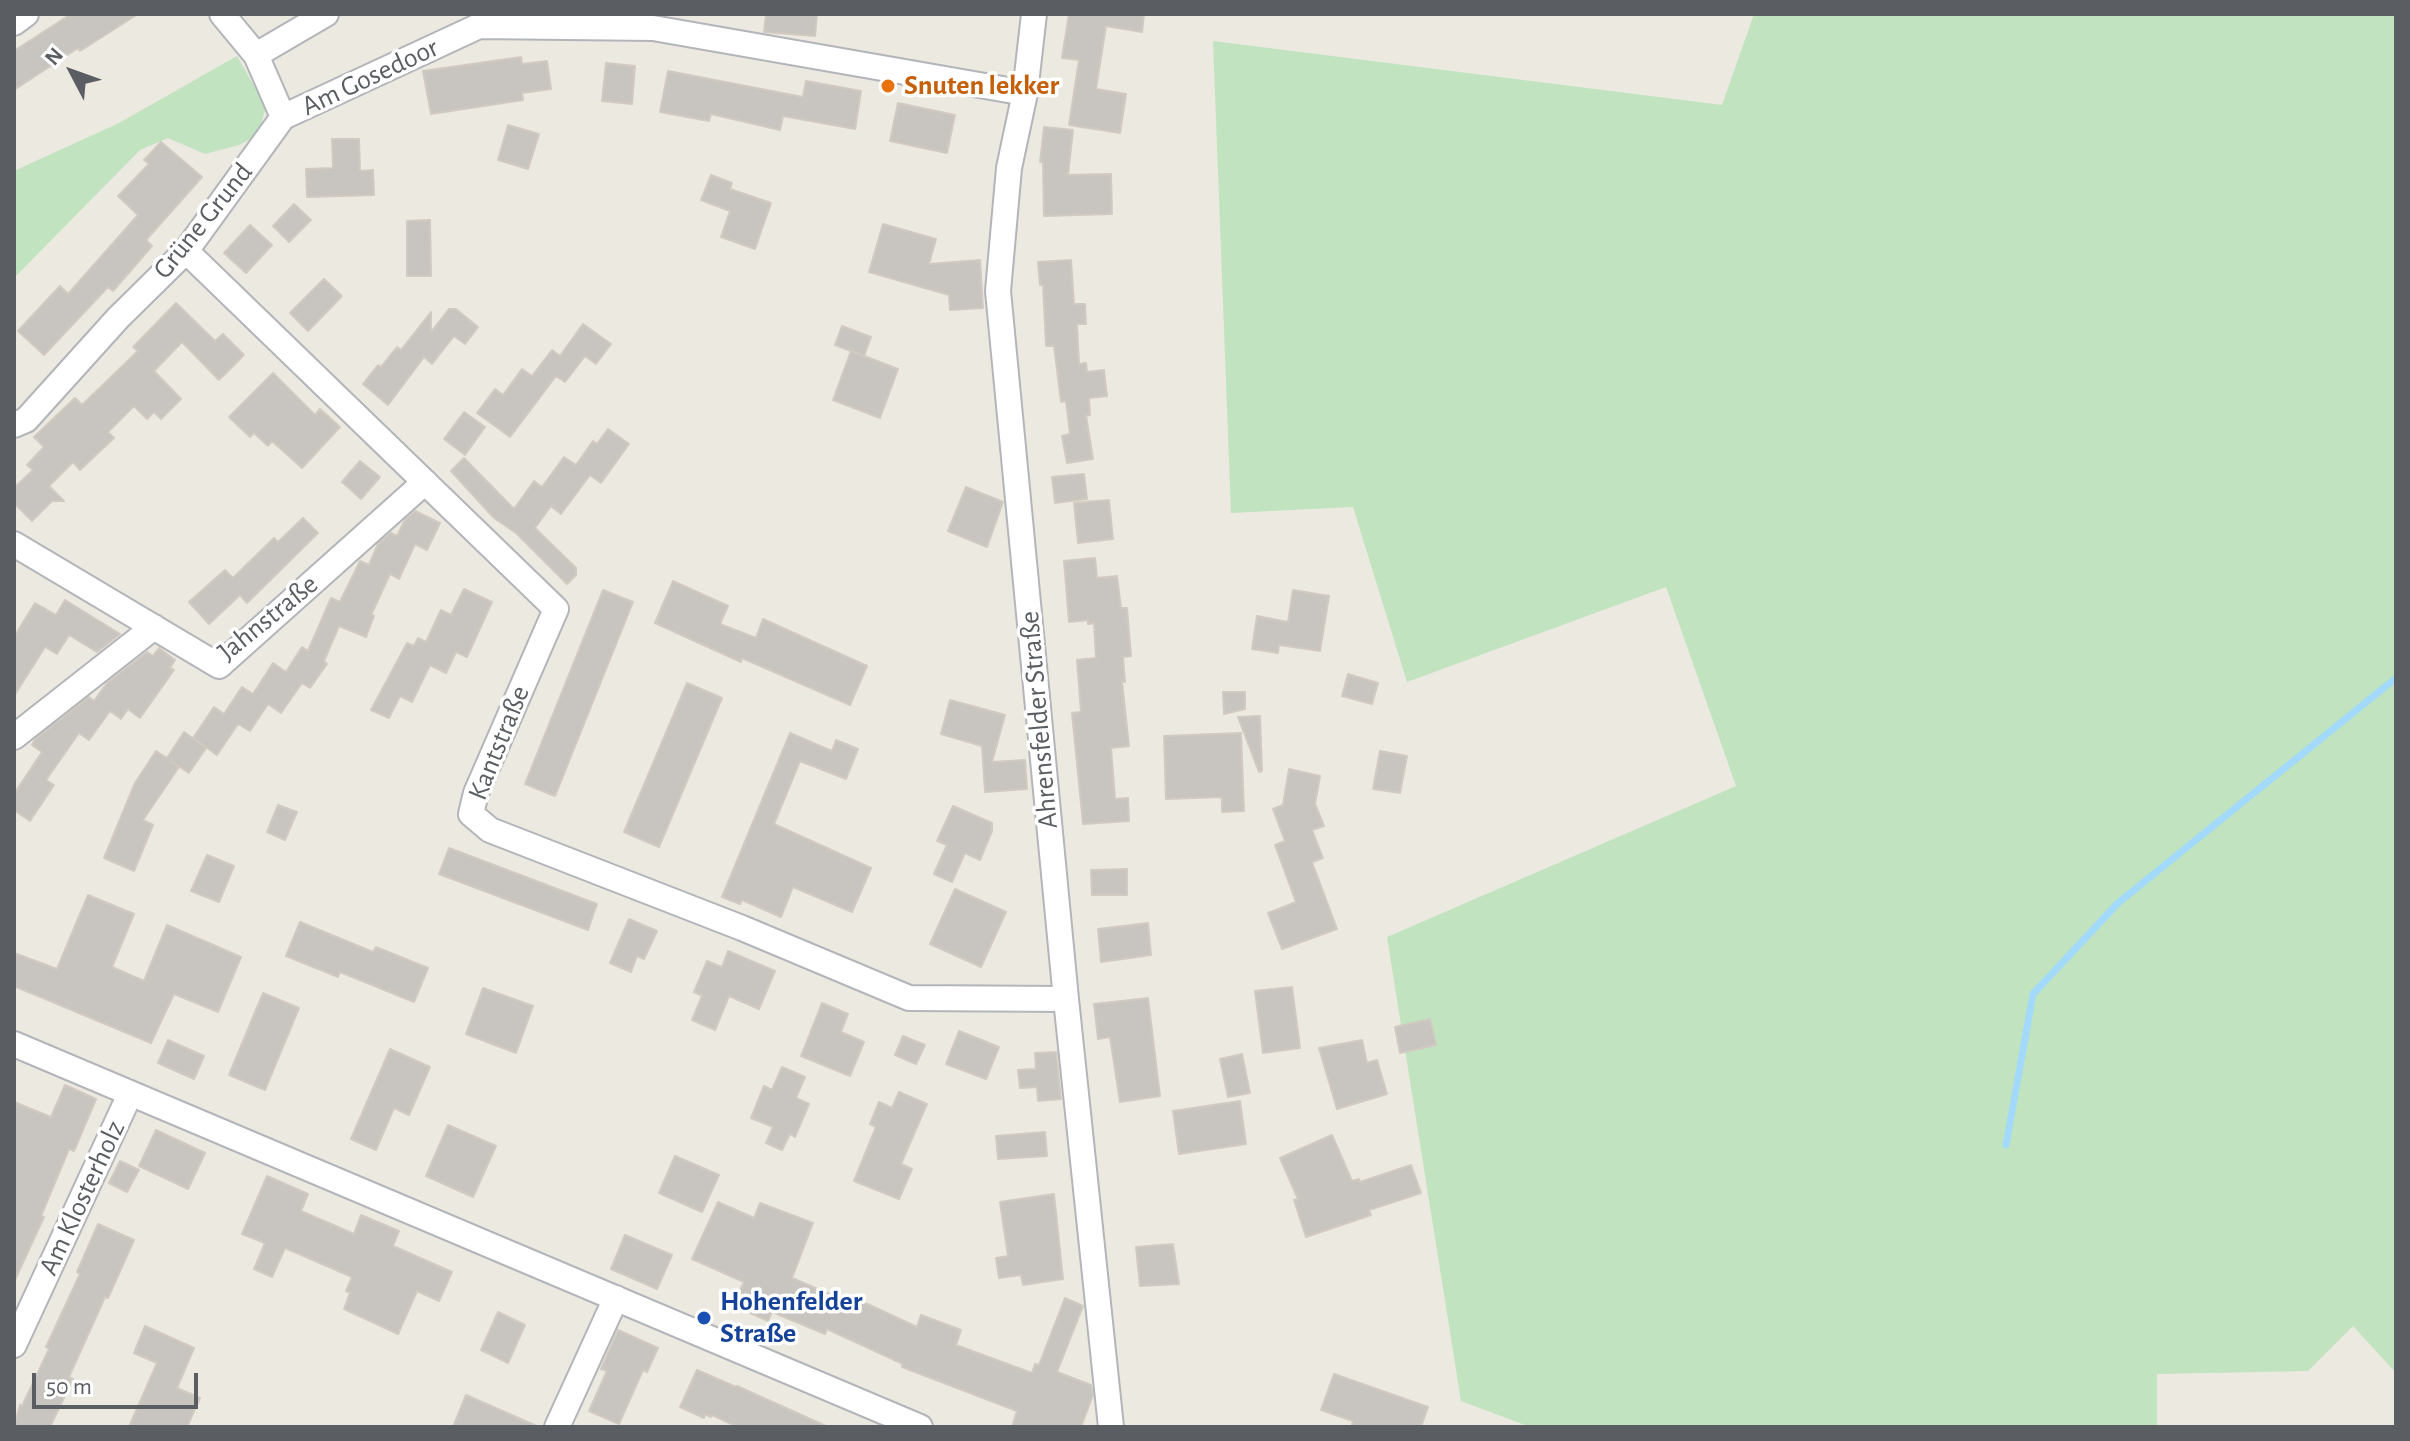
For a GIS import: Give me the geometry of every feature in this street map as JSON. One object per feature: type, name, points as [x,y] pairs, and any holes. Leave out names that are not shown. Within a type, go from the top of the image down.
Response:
[{"type":"street","points":[[14,23],[26,14]]},
{"type":"street","points":[[222,14],[256,55],[283,117]]},
{"type":"street","points":[[256,55],[326,14]]},
{"type":"street","name":"Ahrensfelder Straße","points":[[1034,14],[1025,93],[1009,168],[998,291],[1066,999],[1111,1427]]},
{"type":"street","name":"Am Gosedoor","points":[[283,117],[479,26],[653,28],[1025,93]]},
{"type":"street","name":"Grüne Grund","points":[[14,425],[26,420],[118,318],[186,251],[283,117]]},
{"type":"street","name":"Kantstraße","points":[[186,251],[556,609],[476,793],[471,814],[490,830],[742,928],[909,998],[1066,999]]},
{"type":"street","name":"Jahnstraße","points":[[14,544],[219,666],[425,482]]},
{"type":"street","points":[[14,737],[154,627]]},
{"type":"street","points":[[14,1044],[920,1427]]},
{"type":"street","name":"Am Klosterholz","points":[[14,1345],[130,1094]]},
{"type":"street","points":[[557,1427],[616,1298]]},
{"type":"green space","points":[[1754,14],[2396,14],[2396,1373],[2353,1326],[2308,1371],[2157,1374],[2157,1427],[1530,1427],[1461,1401],[1387,937],[1736,786],[1666,587],[1407,682],[1353,507],[1231,513],[1213,41],[1722,105]]},
{"type":"green space","points":[[237,56],[266,107],[258,135],[239,145],[205,154],[168,138],[140,150],[14,278],[14,171],[119,123]]},
{"type":"building","points":[[71,14],[138,14],[14,90],[14,51]]},
{"type":"building","points":[[766,14],[817,14],[815,36],[764,32]]},
{"type":"building","points":[[1069,14],[1144,14],[1142,32],[1106,26],[1096,89],[1126,94],[1120,133],[1069,125],[1079,60],[1062,58]]},
{"type":"building","points":[[521,57],[522,64],[547,61],[551,89],[522,93],[523,100],[431,114],[423,71]]},
{"type":"building","points":[[606,63],[635,66],[632,104],[602,101]]},
{"type":"building","points":[[668,71],[803,97],[806,81],[861,91],[855,129],[783,116],[780,130],[711,114],[709,121],[660,112]]},
{"type":"building","points":[[898,103],[955,115],[947,153],[890,141]]},
{"type":"building","points":[[508,125],[539,134],[528,169],[498,160]]},
{"type":"building","points":[[1044,127],[1073,130],[1068,175],[1111,174],[1112,214],[1044,216],[1043,162],[1040,162]]},
{"type":"building","points":[[332,139],[359,139],[360,171],[373,170],[374,195],[307,197],[306,169],[333,168]]},
{"type":"building","points":[[161,142],[202,177],[146,240],[152,246],[113,291],[108,287],[44,355],[18,331],[60,286],[68,294],[138,215],[118,196],[149,164],[144,160]]},
{"type":"building","points":[[711,175],[732,183],[730,189],[771,203],[755,249],[721,237],[730,211],[701,200]]},
{"type":"building","points":[[294,204],[311,220],[289,242],[273,226]]},
{"type":"building","points":[[430,220],[431,276],[407,276],[407,221]]},
{"type":"building","points":[[883,224],[936,239],[929,264],[980,260],[983,308],[950,310],[949,295],[869,272]]},
{"type":"building","points":[[250,225],[272,245],[246,273],[224,253]]},
{"type":"building","points":[[1071,260],[1074,304],[1085,304],[1086,324],[1077,324],[1079,364],[1086,363],[1087,372],[1104,370],[1107,396],[1089,398],[1090,415],[1086,416],[1093,459],[1067,463],[1062,436],[1070,434],[1066,401],[1061,402],[1054,346],[1046,346],[1043,285],[1040,285],[1038,262]]},
{"type":"building","points":[[324,279],[342,296],[308,331],[290,313]]},
{"type":"building","points":[[176,303],[215,341],[223,334],[244,355],[219,380],[182,342],[154,371],[181,399],[161,419],[154,412],[147,419],[134,406],[108,432],[114,438],[80,470],[73,462],[49,486],[64,501],[52,501],[32,521],[14,503],[14,488],[33,470],[27,465],[44,447],[34,437],[75,398],[82,405],[138,351],[133,347]]},
{"type":"building","points":[[449,309],[456,309],[478,327],[465,344],[454,336],[432,364],[424,357],[388,405],[363,384],[397,347],[401,350],[431,312],[431,332]]},
{"type":"building","points":[[583,324],[611,344],[596,364],[585,356],[565,382],[556,376],[510,437],[477,413],[495,389],[503,395],[522,369],[532,376],[552,350],[560,356]]},
{"type":"building","points":[[842,326],[871,337],[864,356],[835,345]]},
{"type":"building","points":[[851,351],[898,369],[880,418],[833,400]]},
{"type":"building","points":[[273,373],[315,415],[320,409],[340,427],[302,468],[272,441],[268,446],[254,433],[250,437],[229,417]]},
{"type":"building","points":[[464,412],[485,427],[465,455],[444,439]]},
{"type":"building","points":[[608,429],[629,444],[601,483],[590,475],[561,514],[551,506],[535,528],[576,568],[576,575],[567,584],[516,533],[494,518],[451,471],[464,458],[514,509],[534,481],[542,487],[564,457],[576,465],[593,441],[597,444]]},
{"type":"building","points":[[360,461],[380,477],[361,499],[342,482]]},
{"type":"building","points":[[1084,474],[1087,499],[1055,503],[1052,477]]},
{"type":"building","points":[[966,487],[1003,502],[987,547],[948,531]]},
{"type":"building","points":[[1109,500],[1113,539],[1078,543],[1074,503]]},
{"type":"building","points":[[415,511],[440,523],[427,550],[415,544],[399,579],[390,574],[371,615],[374,616],[366,637],[339,626],[324,661],[327,664],[310,688],[302,683],[281,713],[268,704],[250,731],[238,724],[217,755],[193,738],[214,707],[224,714],[242,687],[253,694],[273,663],[286,672],[302,647],[308,651],[331,598],[340,602],[360,561],[369,565],[378,544],[391,533],[397,536],[405,520]]},
{"type":"building","points":[[303,518],[318,533],[247,603],[240,595],[209,624],[189,602],[225,570],[233,578],[274,538],[278,542]]},
{"type":"building","points":[[1095,558],[1097,578],[1117,576],[1121,608],[1127,608],[1131,656],[1123,657],[1125,682],[1122,682],[1129,746],[1111,748],[1115,799],[1128,798],[1129,821],[1083,824],[1072,713],[1081,712],[1077,660],[1096,658],[1094,623],[1088,624],[1088,620],[1069,622],[1064,561]]},
{"type":"building","points":[[673,581],[728,606],[720,624],[756,638],[763,619],[867,666],[850,705],[742,658],[741,662],[655,623]]},
{"type":"building","points":[[464,589],[492,602],[467,657],[456,652],[446,673],[430,665],[412,702],[400,696],[389,718],[371,710],[407,643],[414,646],[418,638],[426,642],[441,610],[451,615]]},
{"type":"building","points":[[603,590],[633,602],[555,796],[525,784]]},
{"type":"building","points":[[1293,590],[1329,596],[1320,651],[1279,645],[1278,653],[1252,649],[1257,616],[1288,622]]},
{"type":"building","points":[[65,600],[120,634],[97,652],[69,635],[57,654],[45,647],[14,696],[14,637],[35,603],[56,615]]},
{"type":"building","points":[[159,648],[175,660],[170,668],[174,670],[140,718],[128,709],[121,719],[110,711],[89,740],[79,733],[46,780],[54,785],[30,821],[14,810],[14,794],[42,752],[32,745],[35,739],[89,697],[94,701],[107,683],[147,652],[153,656]]},
{"type":"building","points":[[1348,674],[1378,683],[1372,704],[1342,696]]},
{"type":"building","points":[[687,683],[722,698],[659,847],[624,832]]},
{"type":"building","points":[[1223,692],[1245,692],[1245,709],[1224,714]]},
{"type":"building","points":[[950,700],[1005,715],[992,762],[1025,760],[1027,789],[985,792],[982,746],[941,734]]},
{"type":"building","points":[[1260,716],[1262,771],[1259,772],[1238,717]]},
{"type":"building","points":[[184,732],[206,748],[189,773],[172,762],[179,767],[143,820],[153,825],[134,871],[104,858],[135,783],[156,751],[167,758]]},
{"type":"building","points":[[790,733],[832,751],[836,740],[858,749],[846,779],[800,761],[774,824],[871,868],[852,912],[793,887],[781,917],[742,900],[740,904],[722,897]]},
{"type":"building","points":[[1241,733],[1244,811],[1222,812],[1222,797],[1166,799],[1164,736]]},
{"type":"building","points":[[1380,751],[1407,756],[1400,793],[1373,789]]},
{"type":"building","points":[[1289,769],[1320,776],[1315,804],[1324,826],[1312,830],[1323,858],[1312,862],[1337,929],[1282,949],[1268,913],[1296,902],[1275,845],[1285,841],[1273,809],[1283,805]]},
{"type":"building","points":[[278,805],[297,812],[285,840],[267,832]]},
{"type":"building","points":[[953,806],[992,823],[992,831],[980,860],[965,853],[952,882],[934,874],[947,845],[937,841]]},
{"type":"building","points":[[449,848],[597,904],[588,930],[439,874]]},
{"type":"building","points":[[207,855],[234,866],[219,902],[191,891]]},
{"type":"building","points":[[1127,869],[1127,895],[1092,895],[1091,870]]},
{"type":"building","points":[[955,889],[1006,912],[981,967],[930,944]]},
{"type":"building","points":[[88,895],[134,914],[112,967],[144,981],[167,925],[241,957],[218,1012],[174,994],[151,1043],[14,986],[14,953],[57,969]]},
{"type":"building","points":[[629,919],[657,931],[644,959],[637,956],[631,972],[610,963]]},
{"type":"building","points":[[300,922],[373,952],[376,947],[428,968],[414,1002],[340,972],[338,977],[286,956]]},
{"type":"building","points":[[1148,923],[1151,955],[1101,962],[1098,929]]},
{"type":"building","points":[[728,951],[775,971],[759,1009],[729,996],[715,1030],[692,1020],[702,996],[694,992],[707,961],[722,967]]},
{"type":"building","points":[[1292,987],[1300,1048],[1263,1053],[1255,991]]},
{"type":"building","points":[[483,988],[533,1006],[516,1053],[466,1034]]},
{"type":"building","points":[[263,993],[299,1008],[265,1090],[229,1075]]},
{"type":"building","points":[[1148,998],[1160,1096],[1120,1102],[1110,1037],[1098,1039],[1094,1004]]},
{"type":"building","points":[[822,1003],[848,1014],[841,1032],[864,1042],[850,1076],[801,1056]]},
{"type":"building","points":[[1430,1019],[1436,1045],[1400,1053],[1395,1027]]},
{"type":"building","points":[[959,1031],[999,1047],[986,1079],[946,1064]]},
{"type":"building","points":[[903,1036],[925,1045],[916,1064],[895,1055]]},
{"type":"building","points":[[168,1040],[204,1056],[194,1079],[158,1063]]},
{"type":"building","points":[[1362,1040],[1367,1063],[1377,1060],[1387,1094],[1337,1109],[1319,1048]]},
{"type":"building","points":[[390,1049],[430,1067],[409,1115],[394,1108],[376,1150],[351,1139]]},
{"type":"building","points":[[1056,1052],[1061,1099],[1038,1101],[1037,1087],[1020,1088],[1018,1070],[1036,1069],[1035,1053]]},
{"type":"building","points":[[1242,1054],[1250,1093],[1228,1097],[1220,1059]]},
{"type":"building","points":[[782,1067],[805,1077],[796,1098],[809,1104],[795,1137],[790,1134],[782,1150],[766,1143],[773,1127],[751,1118],[764,1086],[772,1090]]},
{"type":"building","points":[[65,1085],[96,1099],[74,1151],[69,1149],[41,1216],[44,1217],[14,1282],[14,1102],[51,1117]]},
{"type":"building","points":[[899,1092],[927,1104],[901,1164],[912,1169],[899,1199],[854,1181],[876,1127],[870,1124],[879,1102],[892,1108]]},
{"type":"building","points":[[1240,1101],[1246,1144],[1179,1154],[1173,1111]]},
{"type":"building","points":[[448,1125],[496,1146],[473,1197],[426,1176]]},
{"type":"building","points":[[156,1130],[205,1153],[188,1189],[139,1166]]},
{"type":"building","points":[[1045,1132],[1047,1156],[998,1159],[996,1136]]},
{"type":"building","points":[[1332,1135],[1352,1181],[1359,1179],[1360,1182],[1411,1165],[1421,1193],[1369,1210],[1371,1215],[1306,1237],[1294,1200],[1298,1199],[1280,1158]]},
{"type":"building","points":[[675,1156],[719,1175],[702,1212],[659,1193]]},
{"type":"building","points":[[120,1161],[139,1170],[127,1192],[109,1183]]},
{"type":"building","points":[[267,1176],[308,1194],[301,1211],[354,1234],[361,1215],[399,1231],[393,1246],[452,1272],[439,1301],[417,1291],[398,1334],[344,1309],[350,1293],[346,1291],[352,1277],[285,1248],[272,1277],[254,1269],[265,1243],[242,1234]]},
{"type":"building","points":[[1054,1194],[1063,1279],[1023,1285],[1021,1275],[999,1278],[996,1258],[1008,1256],[1000,1202]]},
{"type":"building","points":[[718,1202],[754,1218],[760,1203],[813,1223],[792,1278],[860,1307],[863,1302],[917,1327],[921,1315],[961,1330],[956,1345],[1032,1373],[1035,1364],[1039,1365],[1065,1298],[1083,1306],[1057,1372],[1091,1385],[1093,1395],[1081,1427],[1012,1427],[1017,1411],[902,1367],[903,1364],[827,1329],[825,1334],[772,1312],[768,1321],[733,1305],[744,1282],[692,1259]]},
{"type":"building","points":[[98,1224],[134,1240],[69,1377],[73,1379],[50,1427],[14,1427],[20,1405],[49,1349],[46,1347],[80,1274],[77,1272]]},
{"type":"building","points":[[625,1235],[672,1255],[657,1289],[611,1269]]},
{"type":"building","points":[[1173,1244],[1179,1284],[1140,1286],[1136,1247]]},
{"type":"building","points":[[498,1312],[525,1325],[508,1363],[481,1350]]},
{"type":"building","points":[[145,1326],[194,1348],[177,1388],[200,1398],[187,1427],[129,1427],[157,1363],[134,1353]]},
{"type":"building","points":[[618,1330],[658,1348],[647,1372],[643,1370],[619,1424],[589,1411],[607,1371],[601,1369]]},
{"type":"building","points":[[697,1370],[828,1427],[738,1427],[712,1415],[705,1414],[704,1418],[680,1407]]},
{"type":"building","points":[[1334,1374],[1428,1407],[1421,1427],[1351,1427],[1353,1421],[1321,1410]]},
{"type":"building","points":[[466,1395],[539,1427],[453,1427]]},
{"type":"waterway","points":[[2006,1145],[2033,994],[2118,903],[2396,678]]},
{"type":"place","name":"Snuten lekker","points":[[888,86]]},
{"type":"place","name":"Hohenfelder Straße","points":[[704,1318]]}]
